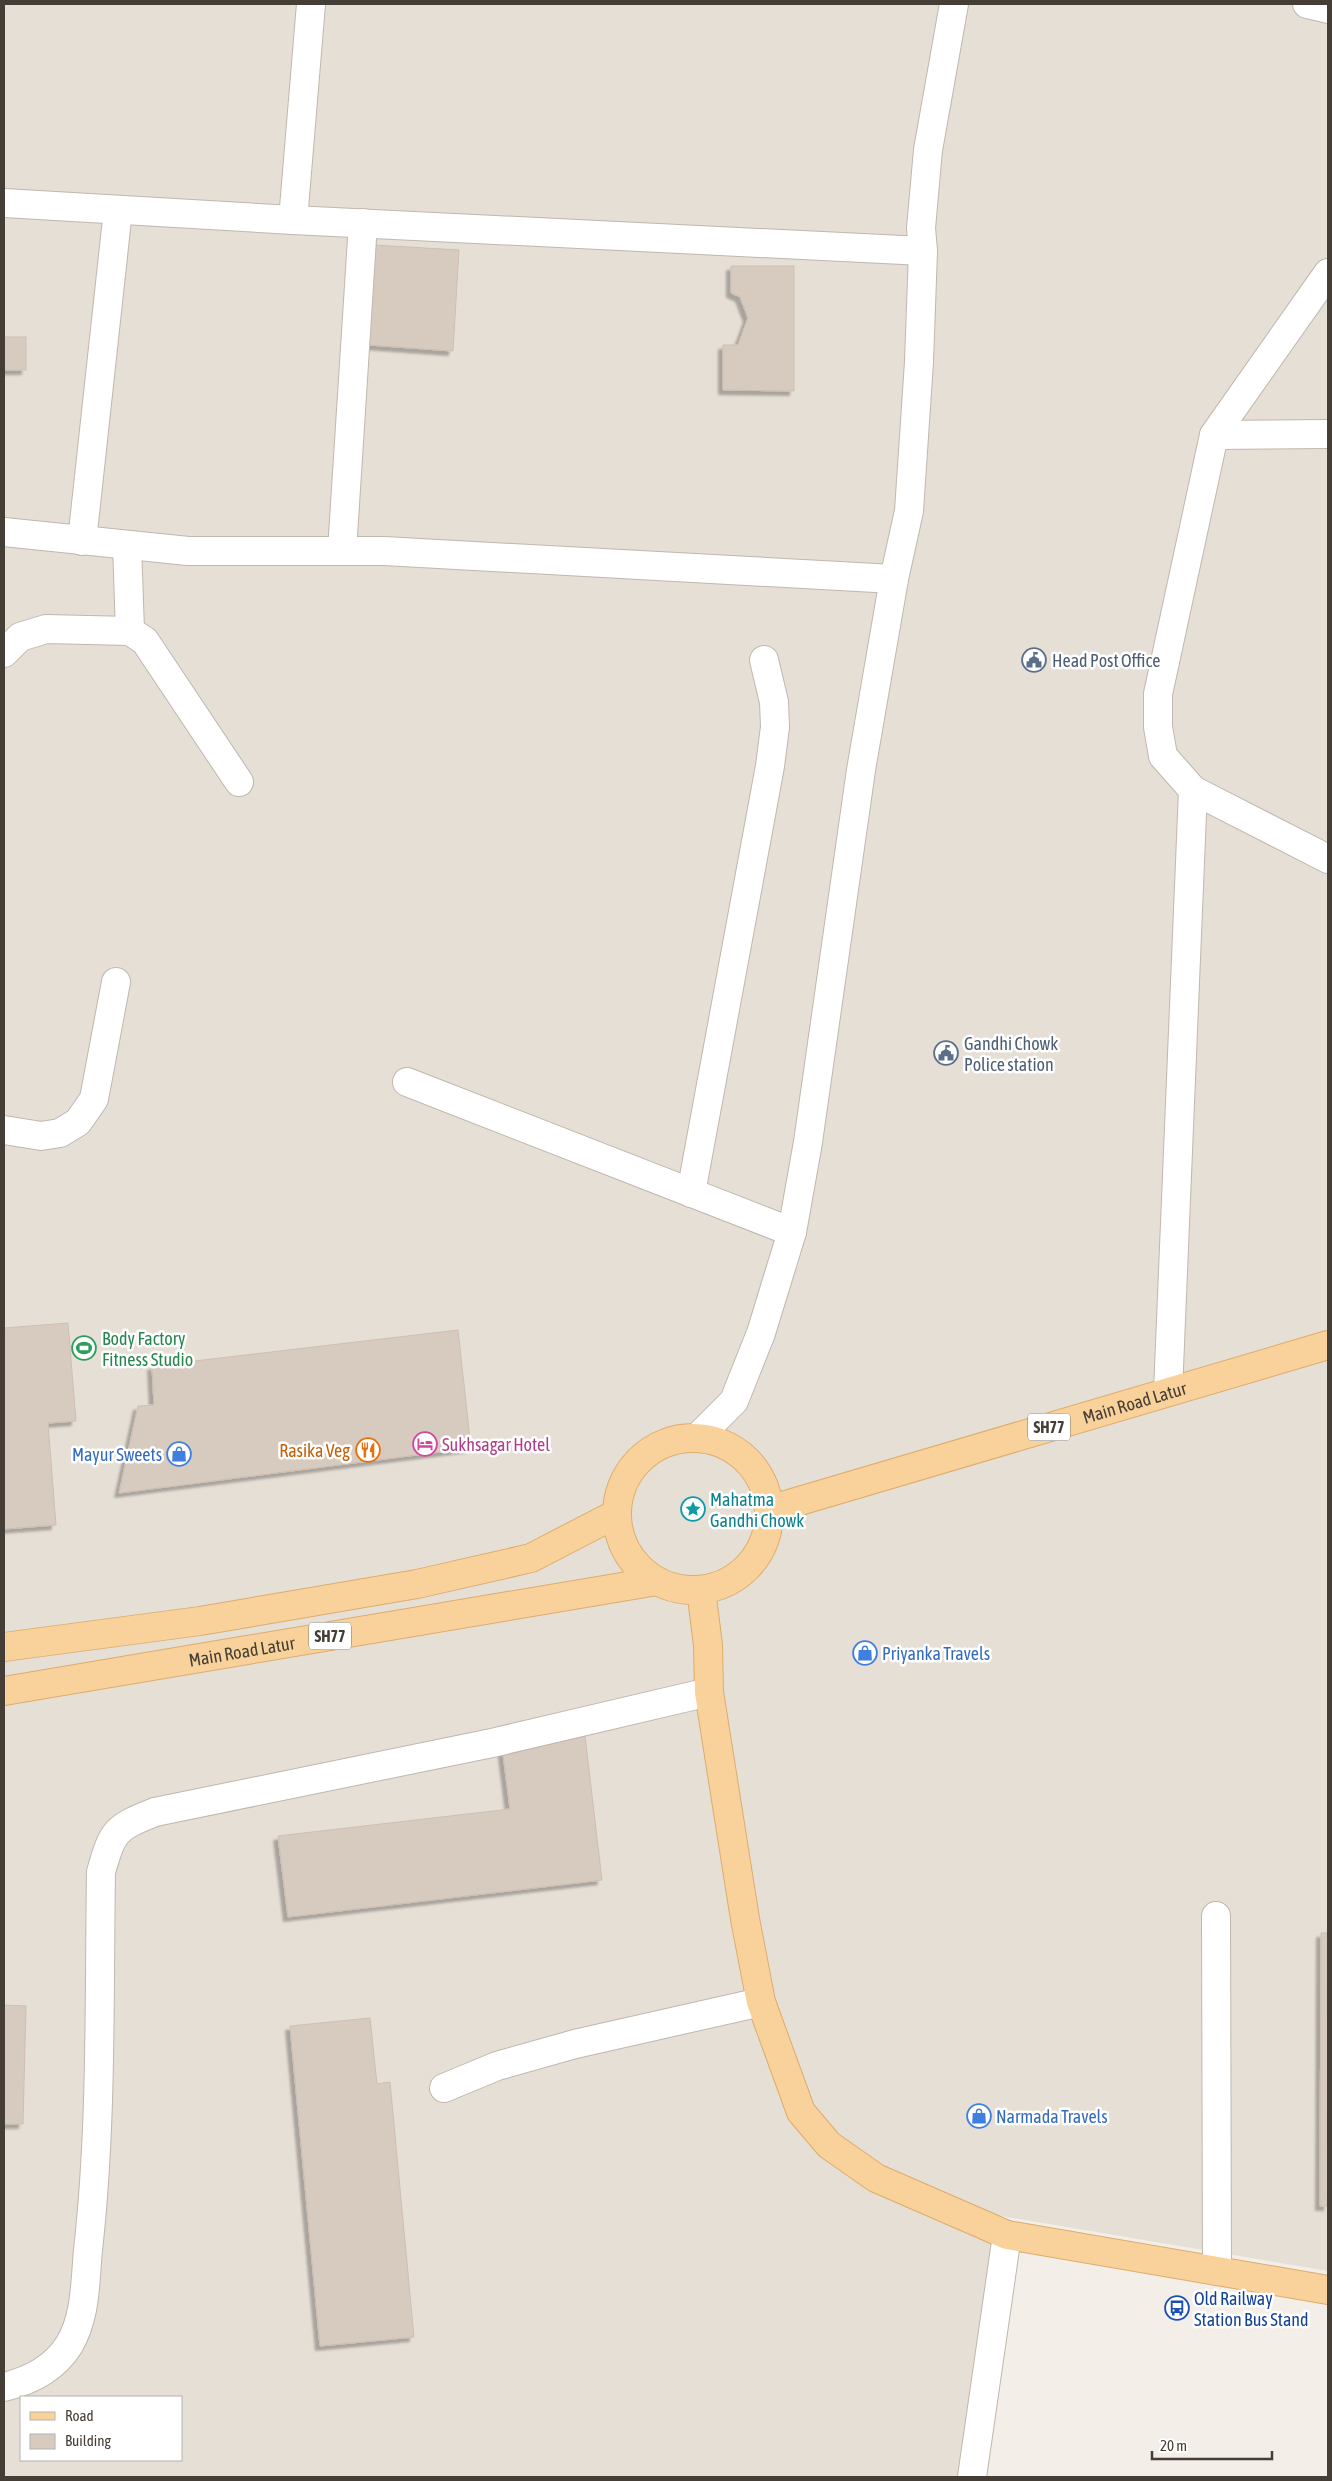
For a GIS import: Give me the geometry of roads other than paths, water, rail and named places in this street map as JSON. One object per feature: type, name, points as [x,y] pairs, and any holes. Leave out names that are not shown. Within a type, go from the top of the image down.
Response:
[{"type":"main road","name":"Main Road Latur","points":[[769,1510],[1328,1345]]},
{"type":"main road","name":"SH77","points":[[697,1438],[722,1444],[743,1456],[759,1476],[766,1492],[769,1510],[768,1526],[760,1551],[752,1562],[743,1572],[722,1584],[701,1590],[678,1588],[657,1581],[643,1572],[631,1559],[620,1538],[616,1514],[620,1490],[630,1470],[649,1452],[672,1440],[697,1438]]},
{"type":"main road","name":"Main Road Latur","points":[[4,1647],[200,1621],[417,1584],[532,1558],[616,1514]]},
{"type":"main road","name":"Main Road Latur","points":[[4,1692],[657,1581]]},
{"type":"main road","points":[[701,1590],[708,1645],[709,1692],[760,2002],[801,2112],[829,2145],[876,2178],[1007,2235],[1328,2290]]},
{"type":"street","points":[[294,220],[311,4]]},
{"type":"street","points":[[697,1438],[734,1401],[760,1333],[792,1232],[812,1114],[861,770],[894,578],[909,511],[919,362],[923,250],[921,228],[928,150],[954,4]]},
{"type":"street","points":[[1308,4],[1328,9]]},
{"type":"street","points":[[4,203],[294,220],[923,250]]},
{"type":"street","points":[[82,540],[118,210]]},
{"type":"street","points":[[342,551],[363,223]]},
{"type":"street","points":[[1328,273],[1214,435],[1158,694],[1158,727],[1163,756],[1193,790],[1254,819],[1328,859]]},
{"type":"street","points":[[1214,435],[1328,434]]},
{"type":"street","points":[[4,532],[188,551],[384,551],[894,578]]},
{"type":"street","points":[[127,545],[130,630]]},
{"type":"street","points":[[4,653],[20,636],[46,628],[130,630],[145,640],[239,782]]},
{"type":"street","points":[[691,1193],[770,766],[775,727],[774,702],[764,660]]},
{"type":"street","points":[[1168,1392],[1193,790]]},
{"type":"street","points":[[4,1130],[41,1136],[60,1133],[78,1122],[94,1099],[116,982]]},
{"type":"street","points":[[407,1082],[792,1232]]},
{"type":"street","points":[[4,2386],[24,2382],[48,2368],[68,2346],[81,2319],[95,2174],[101,1872],[110,1842],[125,1824],[155,1812],[483,1745],[709,1692]]},
{"type":"street","points":[[1216,1916],[1217,2271]]},
{"type":"street","points":[[444,2088],[497,2066],[575,2044],[760,2002]]},
{"type":"street","points":[[972,2477],[1007,2235]]},
{"type":"place","name":"Head Post Office","points":[[1034,660]]},
{"type":"place","name":"Gandhi Chowk Police station","points":[[946,1053]]},
{"type":"place","name":"Body Factory Fitness Studio","points":[[84,1348]]},
{"type":"place","name":"Sukhsagar Hotel","points":[[425,1444]]},
{"type":"place","name":"Rasika Veg","points":[[368,1450]]},
{"type":"place","name":"Mayur Sweets","points":[[179,1454]]},
{"type":"place","name":"Mahatma Gandhi Chowk","points":[[693,1509]]},
{"type":"place","name":"Priyanka Travels","points":[[865,1653]]},
{"type":"place","name":"Narmada Travels","points":[[979,2116]]},
{"type":"place","name":"Old Railway Station Bus Stand","points":[[1177,2308]]}]
